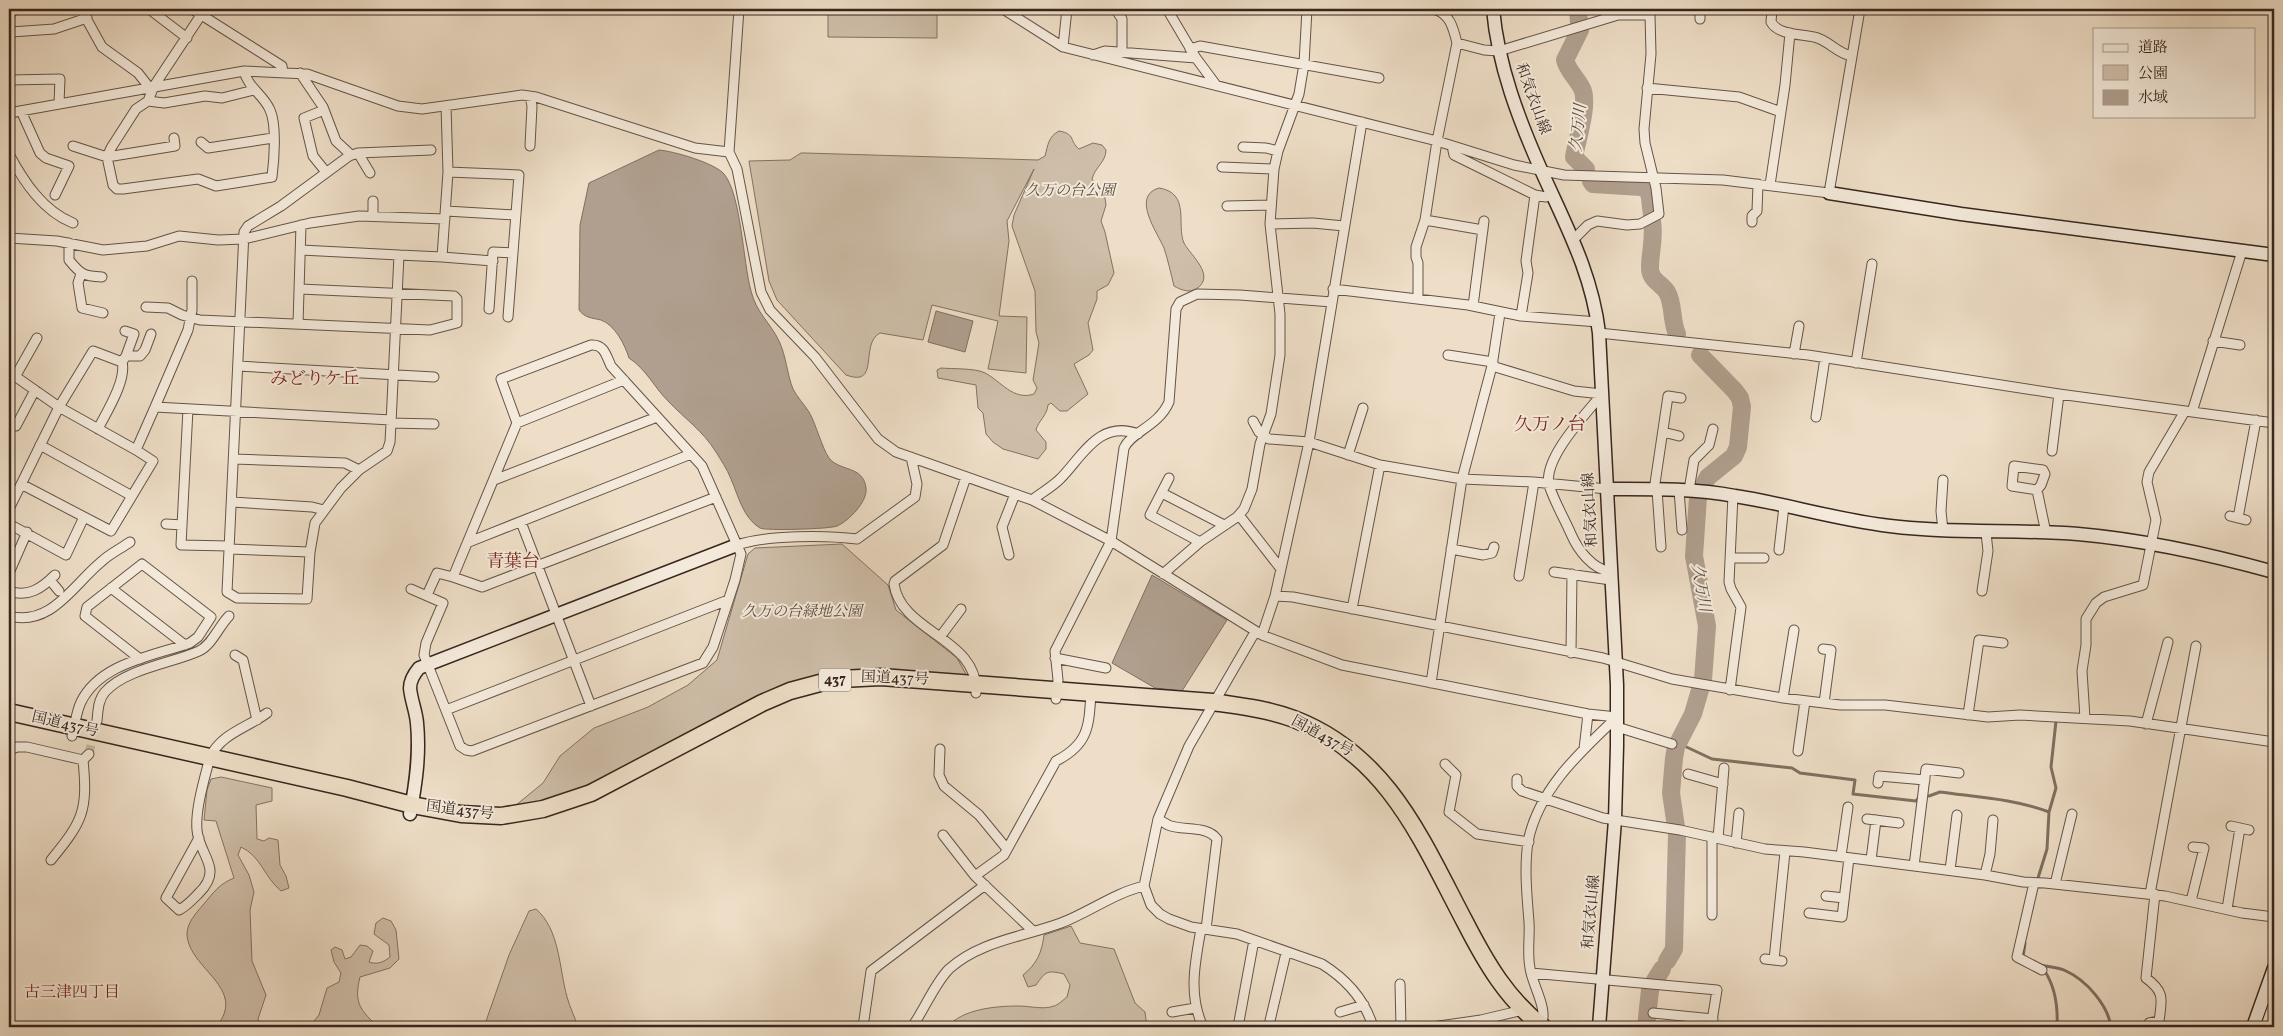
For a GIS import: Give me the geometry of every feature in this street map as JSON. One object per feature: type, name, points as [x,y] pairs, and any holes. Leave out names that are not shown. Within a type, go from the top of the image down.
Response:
[{"type":"highway","name":"国道437号","points":[[9,722],[74,732],[209,762],[347,788],[411,810],[501,816],[543,809],[590,793],[762,703],[790,691],[841,679],[881,677],[976,688],[1257,708],[1296,720],[1332,739],[1358,757],[1377,775],[1397,799],[1416,830],[1494,974],[1517,1011],[1538,1027]]},
{"type":"highway","name":"国道437号","points":[[9,712],[74,732]]},
{"type":"street","points":[[9,15],[16,9]]},
{"type":"street","points":[[81,9],[102,47],[138,73],[152,86]]},
{"type":"street","points":[[149,9],[186,38]]},
{"type":"street","points":[[192,9],[282,66],[283,72]]},
{"type":"street","points":[[739,9],[729,152],[738,169],[765,301],[778,319],[830,375],[878,439],[896,452],[1032,500],[1111,540],[1259,634],[1342,665],[1588,714],[1617,722],[1672,744]]},
{"type":"street","points":[[1003,9],[1064,47],[1437,141],[1542,171],[1564,175],[1723,180],[1770,185],[1961,214],[2274,254]]},
{"type":"street","points":[[1064,47],[1067,9]]},
{"type":"street","points":[[1108,9],[1116,10],[1122,19],[1122,52]]},
{"type":"street","points":[[1167,9],[1190,49],[1216,85]]},
{"type":"street","points":[[1164,574],[1200,542],[1238,515],[1247,504],[1252,489],[1263,435],[1270,414],[1280,355],[1280,314],[1270,224],[1274,169],[1278,151],[1296,105],[1304,64],[1307,9]]},
{"type":"street","points":[[1418,298],[1416,247],[1425,220],[1437,141],[1457,43],[1448,11],[1434,9]]},
{"type":"street","name":"和気衣山線","points":[[1493,9],[1504,76],[1542,171],[1574,239],[1591,291],[1598,328],[1616,662],[1617,722],[1615,820],[1599,1027]]},
{"type":"street","points":[[1600,9],[1601,20]]},
{"type":"street","points":[[1700,9],[1700,19]]},
{"type":"street","points":[[1772,9],[1771,22],[1773,26],[1790,32],[1821,38],[1843,55],[1852,56]]},
{"type":"street","points":[[1829,193],[1860,9]]},
{"type":"street","points":[[1457,43],[1484,50],[1499,51],[1618,15],[1651,12],[1651,54],[1647,88],[1645,143],[1654,178],[1659,214],[1640,224],[1627,225],[1597,221],[1588,225],[1574,239]]},
{"type":"street","points":[[148,101],[152,86],[201,14]]},
{"type":"street","points":[[9,28],[11,32],[54,29],[86,18]]},
{"type":"street","points":[[1770,185],[1790,32]]},
{"type":"street","points":[[1190,49],[1200,46],[1379,78]]},
{"type":"street","points":[[1093,55],[1105,51],[1196,58]]},
{"type":"street","points":[[9,113],[244,71],[283,72],[300,73],[398,106],[422,109],[522,95],[530,96],[695,148],[729,152]]},
{"type":"street","points":[[244,71],[246,81],[254,90],[270,110],[274,157],[272,177],[216,186],[198,179],[117,189],[113,185],[108,157],[111,148],[136,109],[148,101],[164,103],[205,96],[222,98],[254,90]]},
{"type":"street","points":[[300,73],[324,110],[336,141],[354,154],[370,173]]},
{"type":"street","points":[[9,80],[60,79],[60,103]]},
{"type":"street","points":[[1647,88],[1739,98],[1781,112]]},
{"type":"street","points":[[530,96],[532,106],[530,146]]},
{"type":"street","points":[[442,257],[448,172],[446,106]]},
{"type":"street","points":[[21,110],[40,154],[69,166],[56,195]]},
{"type":"street","points":[[324,110],[304,118],[312,156],[326,172]]},
{"type":"street","points":[[1362,122],[1308,442],[1275,596],[1259,634],[1211,706],[1188,746],[1158,818],[1144,886],[1151,906],[1160,914],[1203,929],[1237,934],[1322,964],[1332,970],[1364,1005],[1373,1027]]},
{"type":"street","points":[[73,146],[108,157],[175,146],[174,138]]},
{"type":"street","points":[[200,142],[208,148],[273,138]]},
{"type":"street","points":[[1452,146],[1454,155],[1535,195],[1546,197],[1553,195]]},
{"type":"street","points":[[1243,148],[1266,148],[1278,151]]},
{"type":"street","points":[[399,255],[390,442],[387,451],[359,470],[315,523],[310,552],[307,600],[237,598],[227,592],[244,232],[248,226],[281,206],[326,172],[354,154],[431,150]]},
{"type":"street","points":[[9,154],[39,199],[49,210],[74,223]]},
{"type":"street","points":[[1222,166],[1274,169]]},
{"type":"street","points":[[448,172],[519,175],[508,317]]},
{"type":"street","points":[[1752,222],[1752,216],[1757,211],[1758,184]]},
{"type":"street","points":[[1521,316],[1528,273],[1526,261],[1535,195]]},
{"type":"street","points":[[373,201],[373,216]]},
{"type":"street","points":[[1227,206],[1271,205]]},
{"type":"street","points":[[9,238],[69,243],[103,250],[147,246],[179,236],[218,240],[244,239],[301,225],[373,216],[516,215]]},
{"type":"street","points":[[1425,220],[1484,225],[1473,306]]},
{"type":"street","points":[[1270,224],[1313,223],[1344,226]]},
{"type":"street","points":[[298,324],[301,225]]},
{"type":"street","points":[[69,243],[69,260],[81,274],[102,277]]},
{"type":"street","points":[[301,250],[493,261]]},
{"type":"street","points":[[2086,718],[2082,671],[2086,645],[2086,619],[2096,603],[2104,598],[2143,585],[2156,520],[2147,482],[2149,472],[2188,411],[2242,250]]},
{"type":"street","points":[[489,309],[486,291],[494,252],[513,253]]},
{"type":"street","points":[[1856,363],[1872,264]]},
{"type":"street","points":[[81,274],[78,283],[82,308],[103,312]]},
{"type":"street","points":[[136,450],[191,318],[192,281]]},
{"type":"street","points":[[146,307],[168,308],[191,318],[239,322],[395,330],[430,330],[457,323],[457,299],[454,296],[300,288]]},
{"type":"street","points":[[1333,289],[1418,298],[1598,328],[1825,358],[2059,394],[2274,423]]},
{"type":"street","points":[[1057,694],[1055,658],[1057,644],[1111,540],[1124,448],[1126,443],[1165,412],[1169,402],[1176,309],[1180,302],[1197,294],[1332,302]]},
{"type":"street","points":[[1431,683],[1462,479],[1492,364],[1500,313]]},
{"type":"street","points":[[1794,354],[1799,326]]},
{"type":"street","points":[[98,429],[120,383],[124,359],[134,334],[125,331]]},
{"type":"street","points":[[9,508],[58,407],[93,351],[124,359],[140,356],[145,350],[151,334]]},
{"type":"street","points":[[21,484],[111,532],[153,461],[58,407],[12,375],[37,338]]},
{"type":"street","points":[[2213,341],[2240,345]]},
{"type":"street","points":[[411,590],[443,603],[426,643],[424,655],[460,746],[472,751],[703,663],[713,647],[739,563],[740,554],[702,466],[611,366],[603,348],[596,344],[501,379],[517,423],[454,578]]},
{"type":"street","points":[[1448,355],[1492,364],[1574,391],[1602,394]]},
{"type":"street","points":[[1816,417],[1825,358]]},
{"type":"street","points":[[238,366],[434,376]]},
{"type":"street","points":[[517,423],[624,380]]},
{"type":"street","points":[[9,424],[16,426],[35,390]]},
{"type":"street","points":[[1602,394],[1560,448],[1552,463],[1549,483],[1581,551],[1611,576]]},
{"type":"street","points":[[2052,451],[2059,394]]},
{"type":"street","points":[[1661,547],[1655,490],[1668,396],[1681,398]]},
{"type":"street","points":[[155,407],[434,424]]},
{"type":"street","points":[[1348,455],[1363,408]]},
{"type":"street","points":[[188,409],[181,545],[310,552]]},
{"type":"street","points":[[494,480],[657,417]]},
{"type":"street","points":[[2238,518],[2256,420]]},
{"type":"street","points":[[1253,421],[1256,428],[1263,435],[1277,440],[1308,442],[1380,465],[1462,479],[1549,483],[1607,489],[1684,490],[1733,495],[1856,521],[1943,531],[2078,534],[2153,542],[2210,554],[2274,572]]},
{"type":"street","points":[[1682,530],[1684,490],[1694,460],[1709,445],[1713,429]]},
{"type":"street","points":[[1032,500],[1059,480],[1090,443],[1115,431],[1138,434]]},
{"type":"street","points":[[1663,432],[1679,436]]},
{"type":"street","points":[[40,445],[132,496]]},
{"type":"street","points":[[470,542],[691,454]]},
{"type":"street","points":[[411,810],[418,774],[418,749],[411,681],[419,668],[736,545],[756,540],[835,536],[856,539],[915,497],[917,484],[912,457]]},
{"type":"street","points":[[234,459],[345,463],[359,470]]},
{"type":"street","points":[[1352,609],[1380,465]]},
{"type":"street","points":[[966,477],[943,546],[895,581],[894,584],[901,607],[963,656],[974,672],[976,688]]},
{"type":"street","points":[[1169,478],[1150,515],[1200,542]]},
{"type":"street","points":[[1943,480],[1941,511],[1943,531]]},
{"type":"street","points":[[1519,576],[1534,482]]},
{"type":"street","points":[[2037,490],[2046,533]]},
{"type":"street","points":[[1162,493],[1224,525]]},
{"type":"street","points":[[1009,555],[1002,527],[1015,494]]},
{"type":"street","points":[[1730,690],[1741,607],[1731,589],[1730,558],[1733,495]]},
{"type":"street","points":[[428,596],[437,573],[482,587],[716,497]]},
{"type":"street","points":[[232,502],[312,507],[324,510]]},
{"type":"street","points":[[1779,550],[1784,506]]},
{"type":"street","points":[[1238,515],[1281,569]]},
{"type":"street","points":[[9,524],[27,532],[66,555],[84,518]]},
{"type":"street","points":[[521,522],[591,706]]},
{"type":"street","points":[[166,524],[182,524]]},
{"type":"street","points":[[9,573],[27,532]]},
{"type":"street","points":[[1982,591],[1988,551],[1986,533]]},
{"type":"street","points":[[9,616],[26,619],[37,617],[52,608],[74,589],[101,561],[130,542]]},
{"type":"street","points":[[1452,550],[1483,555],[1492,553],[1494,547]]},
{"type":"street","points":[[1730,558],[1764,558]]},
{"type":"street","points":[[74,732],[80,702],[92,687],[110,672],[140,659],[185,645],[198,637],[212,616],[142,564],[87,607],[86,616],[140,659]]},
{"type":"street","points":[[1554,572],[1611,576]]},
{"type":"street","points":[[1571,653],[1572,574]]},
{"type":"street","points":[[9,591],[25,594],[35,591],[53,578],[59,591]]},
{"type":"street","points":[[1974,579],[1984,581]]},
{"type":"street","points":[[111,588],[185,645]]},
{"type":"street","points":[[1275,596],[1293,597],[1439,626],[1616,662],[1658,675],[1730,690],[1783,698],[1824,703],[1885,705],[1988,717],[2015,714],[2086,718],[2146,724],[2274,742]]},
{"type":"street","points":[[446,710],[728,600]]},
{"type":"street","points":[[940,638],[961,608]]},
{"type":"street","points":[[97,721],[99,704],[104,693],[115,684],[159,664],[201,650],[228,616]]},
{"type":"street","points":[[1783,698],[1794,630]]},
{"type":"street","points":[[1792,640],[1803,642]]},
{"type":"street","points":[[1968,715],[1979,640],[2003,643]]},
{"type":"street","points":[[2146,724],[2167,646],[2156,648]]},
{"type":"street","points":[[2149,1023],[2159,1021],[2162,1001],[2161,993],[2157,986],[2146,978],[2153,953],[2153,894],[2196,646]]},
{"type":"street","points":[[1823,649],[1831,650],[1824,703]]},
{"type":"street","points":[[235,655],[243,660],[257,720]]},
{"type":"street","points":[[1055,658],[1106,668]]},
{"type":"street","points":[[975,876],[1004,855],[1056,761],[1079,746],[1086,727],[1091,696]]},
{"type":"street","points":[[1798,751],[1804,701]]},
{"type":"street","points":[[199,838],[166,898],[179,910],[185,907],[208,884],[211,877],[207,855],[197,831],[209,762],[214,749],[226,736],[267,713]]},
{"type":"street","points":[[1584,749],[1588,714]]},
{"type":"street","points":[[1538,1027],[1544,1014],[1531,972],[1526,882],[1528,842],[1533,825],[1556,780],[1584,749],[1617,722]]},
{"type":"street","points":[[9,750],[17,747],[86,757],[86,802],[83,813],[67,841],[51,860]]},
{"type":"street","points":[[940,749],[939,770],[944,786],[979,815],[1007,848]]},
{"type":"street","points":[[1944,762],[1944,772]]},
{"type":"street","points":[[1445,764],[1456,775],[1449,812],[1477,834],[1528,842]]},
{"type":"street","points":[[1712,916],[1715,838],[1724,768]]},
{"type":"street","points":[[1914,866],[1926,769],[1959,774]]},
{"type":"street","points":[[1688,774],[1723,784]]},
{"type":"street","points":[[1878,783],[1879,776],[1924,780]]},
{"type":"street","points":[[1517,779],[1517,786],[1522,791],[1545,800],[1615,820],[1680,830],[1736,843],[1786,852],[1804,852],[1872,860],[2034,883],[2153,894],[2274,917]]},
{"type":"street","points":[[1811,910],[1842,917],[1848,807]]},
{"type":"street","points":[[1736,843],[1739,813]]},
{"type":"street","points":[[2055,884],[2072,814]]},
{"type":"street","points":[[1950,870],[1957,815]]},
{"type":"street","points":[[1158,818],[1168,825],[1178,828],[1209,832],[1217,839],[1203,929],[1193,972],[1194,1008],[1202,1027]]},
{"type":"street","points":[[1872,860],[1871,819],[1899,823]]},
{"type":"street","points":[[1984,875],[1990,854],[1993,820]]},
{"type":"street","points":[[2227,909],[2229,864],[2240,828]]},
{"type":"street","points":[[943,836],[975,876],[1034,931]]},
{"type":"street","points":[[2192,901],[2204,848],[2193,847]]},
{"type":"street","points":[[1774,960],[1786,892],[1786,852]]},
{"type":"street","points":[[2034,883],[2017,957],[2042,970]]},
{"type":"street","points":[[863,1027],[871,971],[985,885]]},
{"type":"street","points":[[912,1027],[947,971],[978,950],[1062,922],[1132,889],[1144,886]]},
{"type":"street","points":[[1826,896],[1844,898]]},
{"type":"street","points":[[1238,1027],[1254,940]]},
{"type":"street","points":[[1269,1025],[1286,952]]},
{"type":"street","points":[[2253,1027],[2274,968]]},
{"type":"street","points":[[1531,972],[1717,990],[1712,1023],[1666,1009],[1653,1013]]},
{"type":"street","points":[[1400,984],[1401,1027]]},
{"type":"street","points":[[1340,1012],[1364,1005]]},
{"type":"street","points":[[2267,1027],[2274,1007]]},
{"type":"street","points":[[1172,1012],[1194,1008]]},
{"type":"street","points":[[1432,1027],[1481,1020],[1517,1011]]},
{"type":"green space","points":[[828,9],[937,9],[937,38],[828,37]]},
{"type":"green space","name":"久万の台公園","points":[[1059,131],[1068,134],[1079,149],[1093,143],[1102,145],[1106,150],[1106,154],[1092,179],[1096,186],[1104,192],[1106,205],[1101,221],[1114,273],[1108,285],[1097,291],[1097,299],[1088,323],[1093,350],[1089,355],[1074,364],[1088,394],[1067,411],[1060,411],[1051,403],[1048,405],[1036,430],[1046,442],[1046,449],[1038,459],[1003,449],[993,442],[986,434],[983,413],[978,408],[976,385],[938,378],[937,370],[941,368],[981,371],[991,376],[1013,393],[1020,395],[1034,394],[1037,388],[1033,380],[1039,343],[1036,332],[1035,291],[1012,226],[1014,215],[1034,169],[1007,221],[1009,241],[999,316],[1027,317],[1026,373],[988,369],[998,321],[932,305],[923,340],[880,333],[874,338],[867,370],[863,375],[857,377],[846,375],[777,300],[769,281],[749,161],[790,160],[801,153],[1038,160],[1045,156],[1051,139]]},
{"type":"green space","points":[[1159,188],[1169,191],[1179,203],[1184,243],[1203,272],[1202,284],[1191,291],[1174,286],[1164,248],[1148,215],[1147,198],[1151,192]]},
{"type":"green space","name":"久万の台緑地公園","points":[[842,544],[888,585],[896,610],[957,658],[967,676],[825,674],[611,775],[544,803],[510,810],[543,783],[560,756],[594,728],[648,707],[688,685],[717,660],[748,554],[755,548]]},
{"type":"green space","points":[[221,777],[272,788],[272,801],[256,805],[257,839],[264,841],[269,838],[278,840],[280,865],[286,876],[289,888],[281,891],[258,861],[241,847],[238,855],[249,875],[254,892],[250,910],[252,961],[266,995],[258,1019],[261,1027],[216,1027],[224,1013],[226,1001],[222,990],[190,946],[187,934],[190,922],[198,911],[217,889],[234,878],[216,821],[204,820],[207,790],[211,779]]},
{"type":"green space","points":[[536,909],[544,918],[554,938],[567,997],[578,1027],[484,1027],[509,955],[529,911]]},
{"type":"green space","points":[[383,918],[391,921],[396,930],[399,959],[390,968],[360,977],[359,1002],[364,1012],[373,1022],[373,1027],[309,1027],[319,1015],[327,988],[339,982],[341,973],[334,962],[331,950],[335,947],[342,950],[345,959],[351,957],[360,945],[367,946],[373,951],[369,962],[380,962],[390,957],[389,945],[374,934],[376,923]]},
{"type":"green space","points":[[1071,926],[1080,943],[1114,949],[1135,1003],[1145,1012],[1147,1027],[947,1027],[970,1012],[1010,1006],[1050,1007],[1057,1005],[1067,997],[1070,985],[1064,974],[1047,973],[1036,985],[1028,987],[1023,975],[1038,957],[1044,935]]},
{"type":"water","points":[[659,150],[683,155],[712,166],[724,174],[730,184],[738,212],[751,291],[760,312],[781,346],[793,389],[809,412],[829,458],[839,465],[856,472],[864,481],[866,493],[861,504],[852,515],[837,526],[811,529],[764,529],[754,524],[745,512],[724,465],[711,444],[663,396],[640,367],[629,358],[625,347],[611,326],[601,320],[586,316],[579,310],[580,225],[589,183]]},
{"type":"water","points":[[936,311],[973,321],[965,352],[928,342]]},
{"type":"water","points":[[1152,575],[1227,620],[1182,691],[1155,688],[1112,663]]},
{"type":"waterway","name":"久万川","points":[[1578,9],[1579,23]]},
{"type":"waterway","name":"久万川","points":[[1580,30],[1565,60],[1583,91],[1583,114],[1574,157],[1586,169]]},
{"type":"waterway","name":"久万川","points":[[1591,181],[1593,184],[1641,187],[1649,191],[1652,215]]},
{"type":"waterway","name":"久万川","points":[[1652,221],[1650,272],[1667,292],[1677,334]]},
{"type":"waterway","name":"久万川","points":[[1700,355],[1735,391],[1740,398],[1742,407],[1738,447],[1734,456],[1708,477],[1703,486]]},
{"type":"waterway","name":"久万川","points":[[1698,497],[1694,556],[1707,626],[1703,680]]},
{"type":"waterway","name":"久万川","points":[[1676,827],[1671,793],[1674,758],[1676,747],[1693,714],[1700,690]]},
{"type":"waterway","points":[[2049,812],[2056,788],[2051,767],[2056,721]]},
{"type":"waterway","points":[[1678,743],[1712,759],[1792,768],[1800,773],[1855,780],[1853,794],[1916,801],[1920,796],[1929,796],[1940,792],[2009,801],[2049,812],[2047,849],[2038,878]]},
{"type":"waterway","name":"久万川","points":[[1667,961],[1674,949],[1677,833]]},
{"type":"waterway","points":[[2023,957],[2025,943]]},
{"type":"waterway","points":[[2040,965],[2063,970],[2081,980],[2101,1002],[2106,1010],[2111,1027]]},
{"type":"waterway","name":"久万川","points":[[1654,982],[1662,969]]},
{"type":"waterway","points":[[2044,970],[2051,983],[2055,997],[2057,1027]]},
{"type":"waterway","name":"久万川","points":[[1646,1027],[1650,990]]},
{"type":"tunnel","points":[[89,754],[95,727]]},
{"type":"district","name":"みどりケ丘","points":[[315,379]]},
{"type":"district","name":"久万ノ台","points":[[1550,425]]},
{"type":"district","name":"青葉台","points":[[513,562]]},
{"type":"district","name":"古三津四丁目","points":[[72,993]]}]
